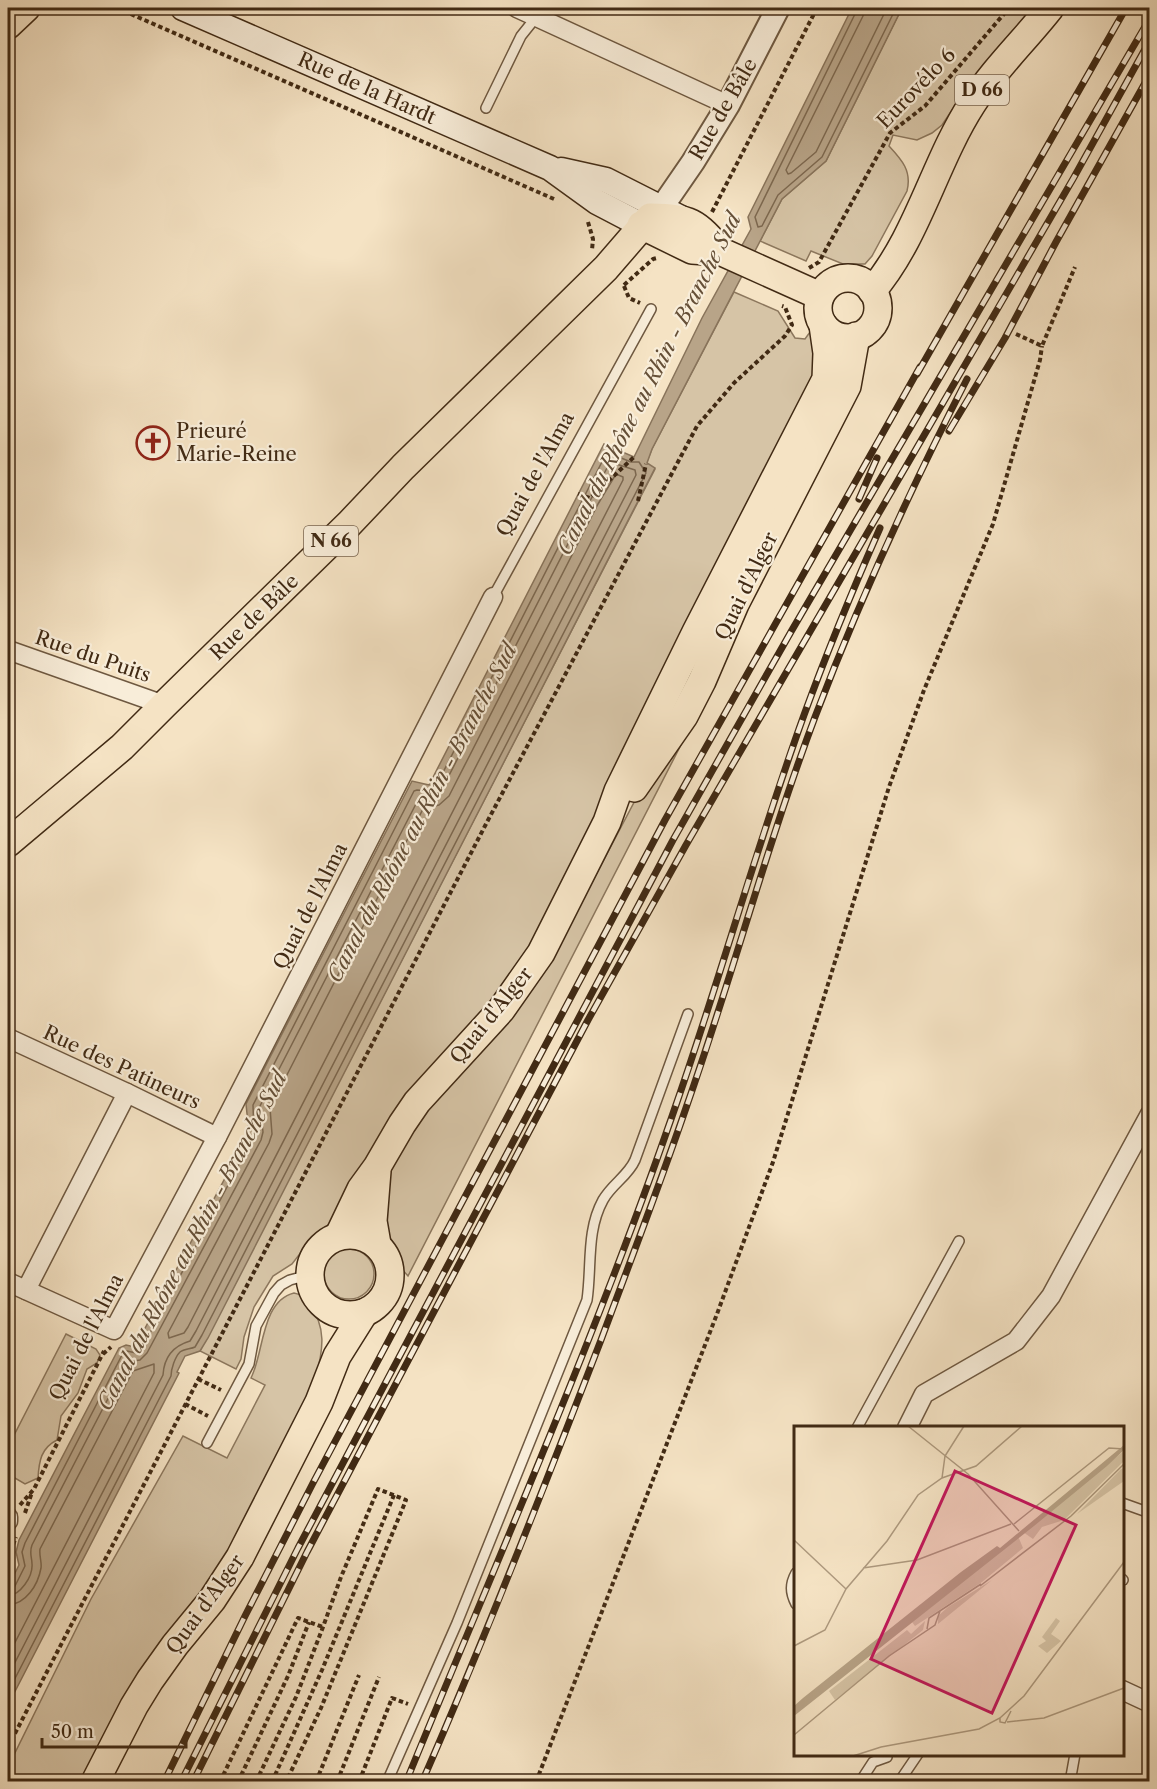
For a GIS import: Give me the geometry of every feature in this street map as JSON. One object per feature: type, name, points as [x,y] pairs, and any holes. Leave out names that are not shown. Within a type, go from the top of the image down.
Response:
[{"type":"main road","points":[[8,25],[26,8]]},
{"type":"main road","name":"Rue de la Hardt","points":[[183,8],[550,168],[606,180],[702,230],[722,252]]},
{"type":"main road","name":"D 66","points":[[872,291],[886,275],[972,104],[997,70],[1050,8]]},
{"type":"main road","name":"Rue de la Hardt","points":[[550,168],[597,202],[692,250],[722,252]]},
{"type":"main road","points":[[641,225],[650,217],[671,213]]},
{"type":"main road","name":"Rue de Bâle","points":[[8,843],[122,747],[349,524],[403,467],[615,277],[641,225]]},
{"type":"main road","points":[[722,252],[752,266],[801,296],[848,278],[866,284],[872,291],[878,308],[876,318],[865,332],[856,336],[838,336],[823,325]]},
{"type":"main road","name":"Quai d'Alger","points":[[309,1275],[317,1250],[339,1235],[361,1189],[417,1102],[501,1010],[529,972],[541,953],[607,822],[618,791],[637,751],[826,379],[827,353],[818,307],[801,296]]},
{"type":"main road","name":"Quai d'Alger","points":[[607,822],[626,801],[668,740],[684,716],[702,681],[735,604],[847,386],[856,336]]},
{"type":"main road","name":"Quai d'Alger","points":[[94,1782],[150,1680],[217,1594],[240,1557],[319,1402],[337,1356],[364,1313],[381,1301],[390,1282],[388,1262],[377,1244],[372,1221],[377,1167]]},
{"type":"main road","points":[[339,1235],[359,1235],[377,1244]]},
{"type":"main road","points":[[309,1275],[313,1293],[326,1308],[344,1315],[364,1313]]},
{"type":"main road","points":[[326,1308],[337,1356]]},
{"type":"street","points":[[517,8],[539,12],[728,105]]},
{"type":"street","name":"Rue de Bâle","points":[[671,213],[693,162],[728,105],[778,8]]},
{"type":"street","name":"Quai de l'Alma","points":[[114,1330],[217,1137],[493,597]]},
{"type":"street","name":"Rue du Puits","points":[[8,650],[164,705]]},
{"type":"street","name":"Rue des Patineurs","points":[[8,1038],[217,1137]]},
{"type":"street","points":[[26,1290],[127,1093]]},
{"type":"street","points":[[909,1426],[924,1394],[1016,1341],[1051,1296],[1149,1114]]},
{"type":"street","points":[[8,1282],[114,1330]]},
{"type":"street","points":[[1124,1691],[1149,1703]]},
{"type":"lane","points":[[486,108],[521,36],[539,12]]},
{"type":"lane","name":"Quai de l'Alma","points":[[493,597],[651,309]]},
{"type":"lane","points":[[387,1782],[457,1623],[587,1300],[589,1257],[596,1218],[602,1202],[635,1160],[688,1014]]},
{"type":"lane","points":[[858,1426],[959,1241]]},
{"type":"lane","points":[[207,1443],[249,1364],[256,1326],[274,1293],[290,1280],[309,1275]]},
{"type":"lane","points":[[1124,1505],[1149,1514]]},
{"type":"lane","points":[[794,1575],[790,1583],[794,1601]]},
{"type":"lane","points":[[860,1782],[873,1762],[886,1756]]},
{"type":"lane","points":[[899,1782],[917,1756]]},
{"type":"lane","points":[[1070,1782],[1075,1756]]},
{"type":"path","points":[[117,8],[555,200]]},
{"type":"path","points":[[712,212],[817,8]]},
{"type":"path","name":"Eurovélo 6","points":[[801,296],[804,271],[819,261],[890,133],[925,106],[1009,8]]},
{"type":"path","points":[[586,215],[593,239],[592,253],[615,277],[629,298],[651,309]]},
{"type":"path","points":[[615,277],[666,255]]},
{"type":"path","points":[[536,1782],[717,1314],[773,1162],[889,787],[924,690],[993,524],[1042,346],[1075,267]]},
{"type":"path","points":[[8,1747],[486,824],[698,426],[734,383],[785,336],[792,325],[801,296]]},
{"type":"path","points":[[1016,334],[1042,346]]},
{"type":"path","points":[[578,494],[590,498],[634,457]]},
{"type":"path","points":[[638,501],[646,464]]},
{"type":"path","name":"Quai de l'Alma","points":[[8,1519],[34,1489],[114,1330]]},
{"type":"path","points":[[198,1379],[232,1396]]},
{"type":"path","points":[[184,1404],[218,1421]]},
{"type":"path","points":[[256,1782],[296,1697],[341,1577],[378,1489],[406,1500],[321,1708],[286,1782]]},
{"type":"path","points":[[272,1782],[322,1670],[394,1495]]},
{"type":"path","points":[[220,1782],[298,1618],[324,1627]]},
{"type":"path","points":[[238,1782],[288,1676],[309,1622]]},
{"type":"path","points":[[316,1782],[359,1675]]},
{"type":"path","points":[[336,1782],[379,1677]]},
{"type":"path","points":[[358,1782],[392,1698]]},
{"type":"shaded area","points":[[902,8],[1037,8],[967,88],[942,125],[917,140],[893,135],[889,146],[902,161],[907,172],[907,191],[872,256],[865,264],[843,264],[811,251],[806,261],[760,241],[782,199],[826,161]]},
{"type":"shaded area","points":[[734,292],[778,311],[795,338],[805,339],[810,332],[819,345],[820,372],[535,941],[336,1220],[309,1242],[292,1264],[273,1276],[254,1307],[244,1337],[241,1359],[236,1369],[200,1351],[655,469],[646,464],[652,449]]},
{"type":"shaded area","points":[[684,739],[408,1276],[400,1267],[388,1239],[382,1196],[397,1153],[428,1108],[551,960],[639,793]]},
{"type":"shaded area","points":[[349,1249],[358,1251],[369,1260],[374,1274],[372,1283],[363,1294],[349,1299],[340,1297],[329,1288],[324,1274],[326,1265],[335,1254]]},
{"type":"shaded area","points":[[294,1293],[301,1295],[315,1313],[321,1330],[322,1348],[316,1377],[247,1522],[84,1781],[8,1781],[8,1767],[91,1599],[183,1436],[227,1458],[265,1385],[251,1378],[269,1317],[283,1298]]},
{"type":"shaded area","points":[[66,1334],[96,1349],[100,1355],[97,1363],[87,1369],[78,1393],[61,1416],[57,1440],[44,1451],[38,1478],[25,1484],[8,1474],[8,1447]]},
{"type":"water","name":"Canal du Rhône au Rhin - Branche Sud","points":[[852,8],[902,8],[826,161],[782,199],[652,449],[647,463],[655,468],[208,1338],[200,1351],[185,1356],[177,1372],[179,1373],[8,1705],[8,1587],[19,1565],[16,1552],[19,1540],[119,1348],[126,1345],[135,1347],[249,1133],[246,1104],[412,781],[429,785],[604,444],[634,457],[702,318],[751,229],[748,217]]},
{"type":"railway","points":[[917,374],[1126,8]]},
{"type":"railway","points":[[181,1782],[298,1548],[673,840],[792,630],[1150,18]]},
{"type":"railway","points":[[193,1782],[307,1552],[588,1020],[686,845],[1073,179],[1150,40]]},
{"type":"railway","points":[[949,431],[1005,338],[1150,74]]},
{"type":"railway","points":[[164,1782],[313,1483],[665,820],[920,367]]},
{"type":"railway","points":[[422,1782],[536,1506],[645,1223],[677,1135],[781,814],[815,717],[886,546],[967,379]]},
{"type":"railway","points":[[859,499],[877,458]]},
{"type":"railway","points":[[406,1782],[582,1357],[615,1271],[678,1099],[804,715],[840,621],[880,528]]},
{"type":"place","name":"Prieuré Marie-Reine","points":[[153,443]]}]
